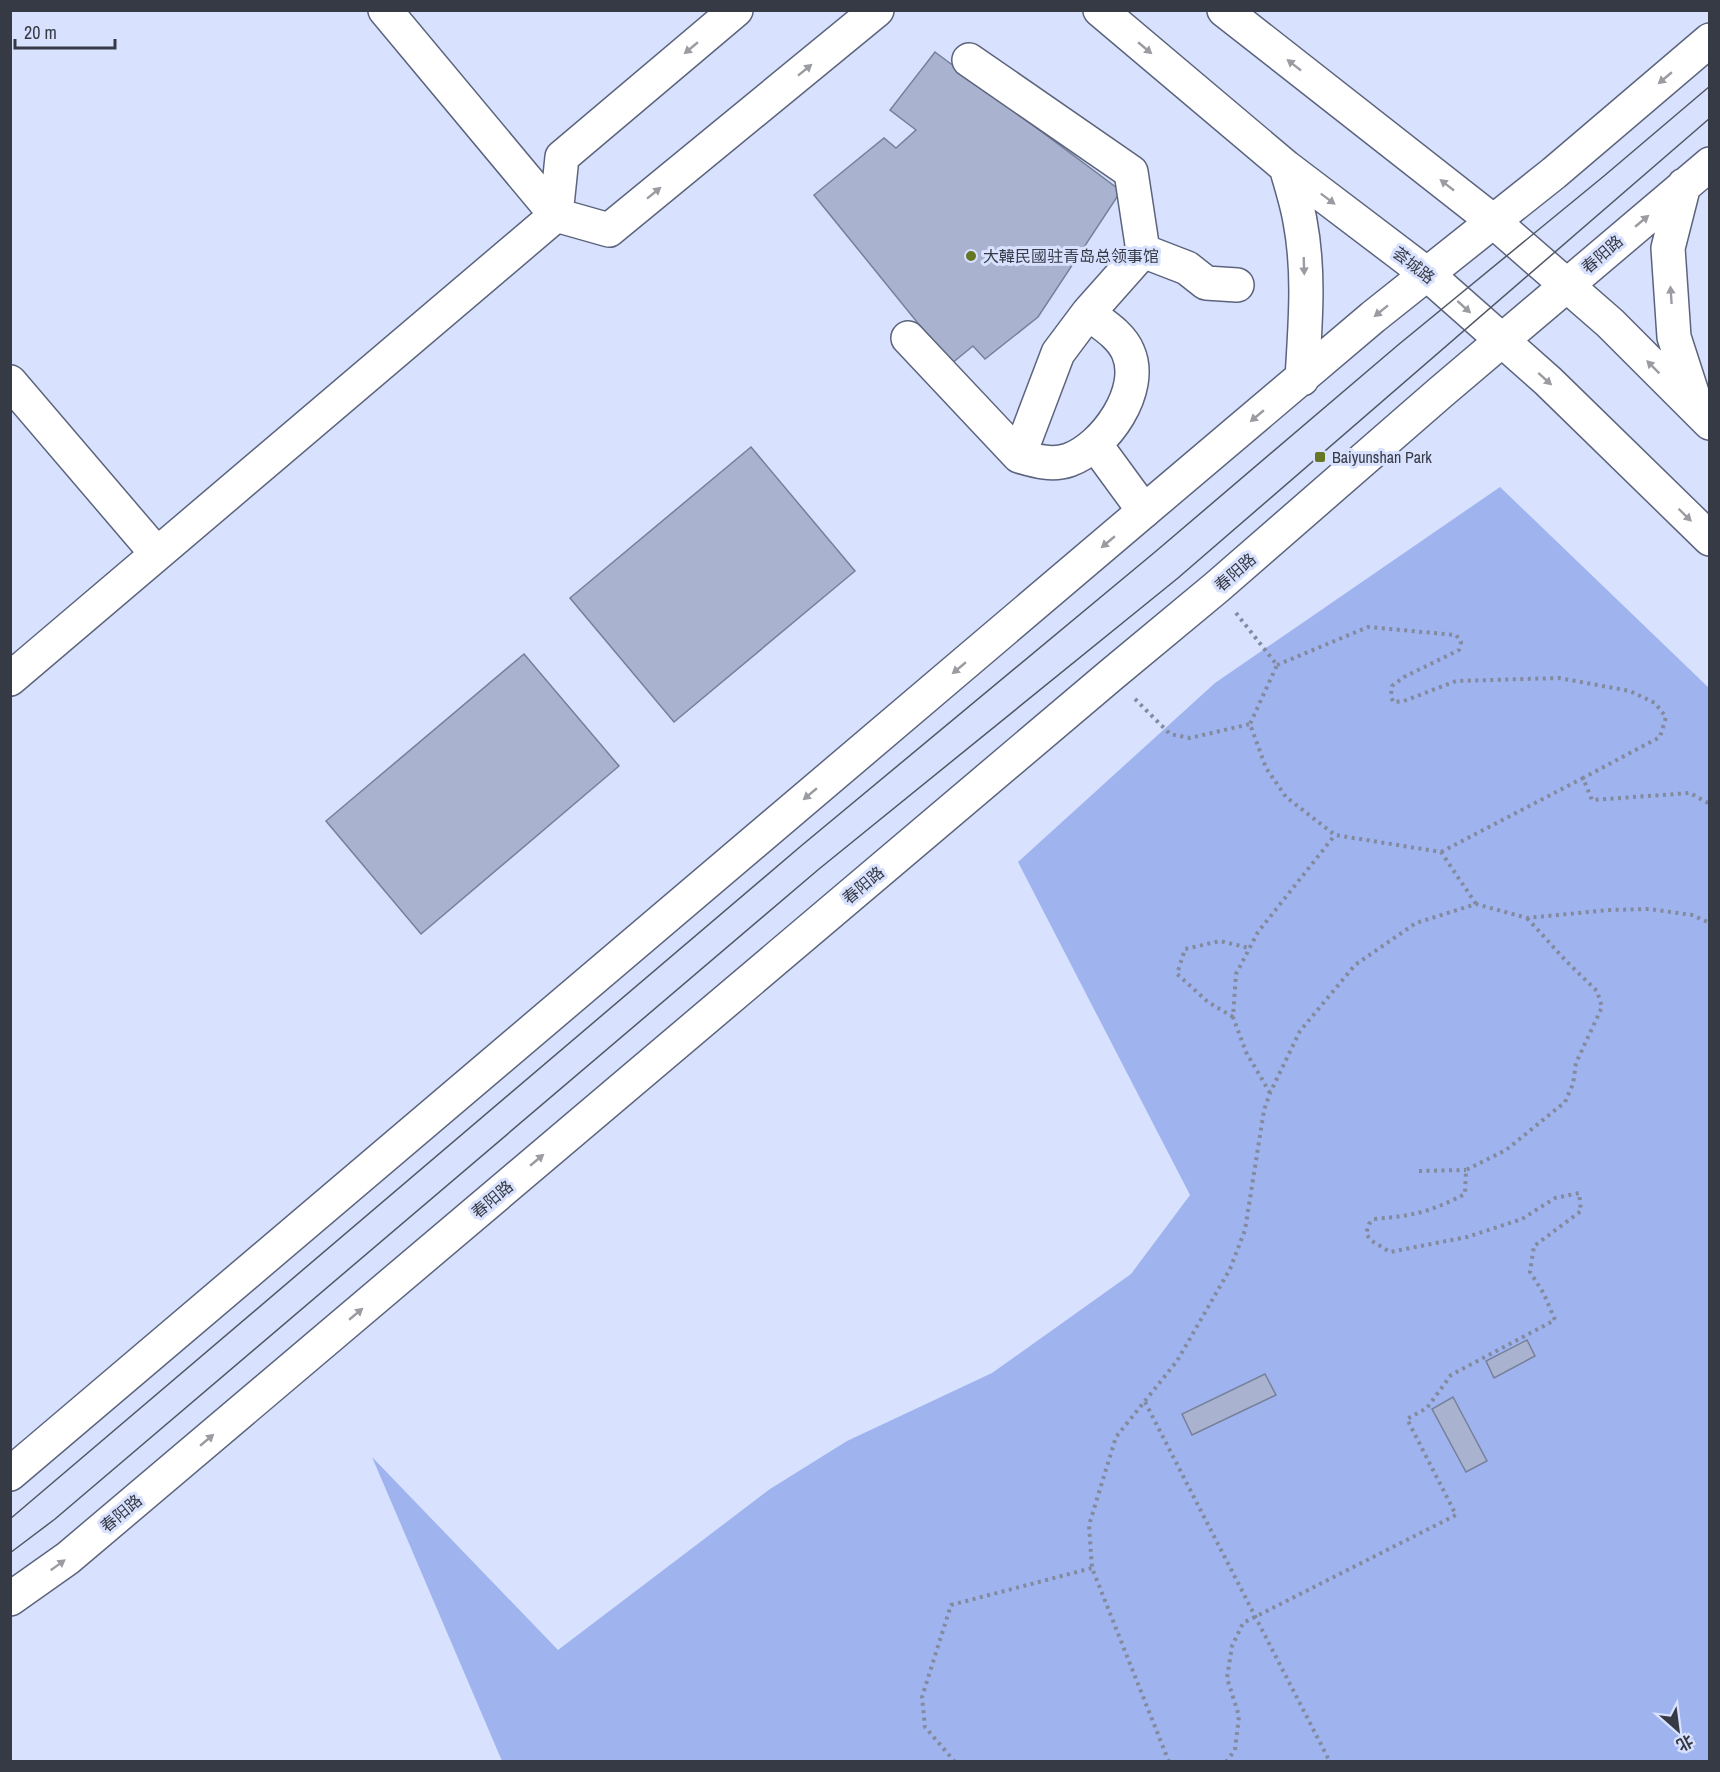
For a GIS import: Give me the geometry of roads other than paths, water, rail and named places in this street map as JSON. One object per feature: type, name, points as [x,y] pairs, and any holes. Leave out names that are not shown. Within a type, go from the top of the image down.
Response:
[{"type":"main road","points":[[385,10],[556,215],[609,230],[877,10]]},
{"type":"main road","points":[[10,679],[556,215],[562,157],[736,10]]},
{"type":"main road","name":"荟城路","points":[[1100,10],[1286,167],[1427,274],[1548,381],[1710,539]]},
{"type":"main road","points":[[1224,10],[1493,221],[1610,323],[1704,418]]},
{"type":"main road","points":[[10,1474],[1373,317],[1554,172],[1710,40]]},
{"type":"main road","points":[[969,60],[1131,172],[1143,251]]},
{"type":"main road","name":"春阳路","points":[[10,1599],[68,1558],[1110,675],[1217,587],[1502,340],[1710,164]]},
{"type":"main road","points":[[1286,167],[1300,220],[1303,244],[1306,314],[1302,379]]},
{"type":"main road","points":[[1684,185],[1668,248],[1674,337],[1704,418]]},
{"type":"main road","points":[[1143,251],[1187,268],[1206,283],[1237,285]]},
{"type":"main road","points":[[1019,456],[1058,352],[1088,313],[1143,251]]},
{"type":"main road","points":[[908,338],[1019,456],[1055,463],[1069,460],[1095,444],[1124,404],[1132,386],[1133,368],[1128,350],[1118,337],[1088,313]]},
{"type":"main road","points":[[10,382],[157,554]]},
{"type":"main road","points":[[1095,444],[1144,511]]},
{"type":"tram line","points":[[10,1519],[801,846],[1710,86]]},
{"type":"tram line","points":[[10,1553],[55,1519],[819,869],[1178,578],[1710,118]]},
{"type":"place","name":"大韓民國驻青岛总领事馆","points":[[971,256]]},
{"type":"place","name":"Baiyunshan Park","points":[[1320,457]]}]
